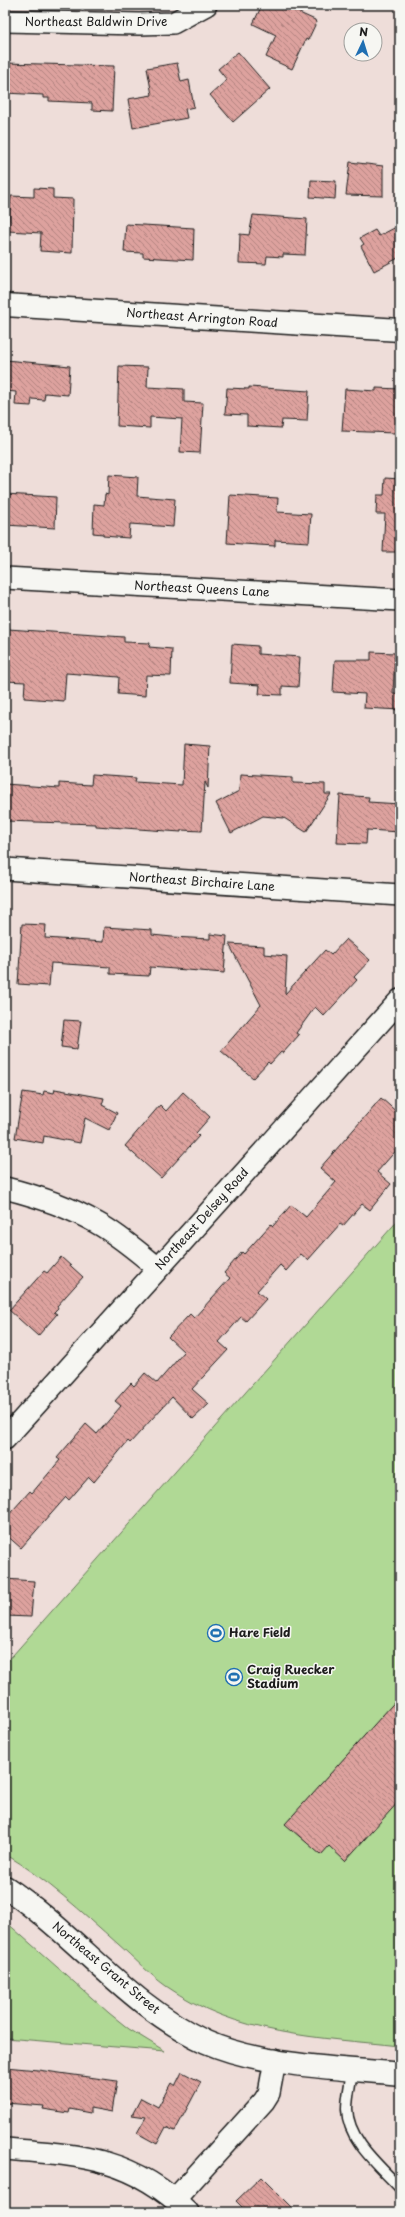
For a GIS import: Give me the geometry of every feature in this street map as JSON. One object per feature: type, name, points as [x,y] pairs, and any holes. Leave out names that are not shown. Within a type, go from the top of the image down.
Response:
[{"type":"street","name":"Northeast Baldwin Drive","points":[[5,21],[139,24],[173,23],[206,5]]},
{"type":"street","name":"Northeast Arrington Road","points":[[5,305],[400,330]]},
{"type":"street","name":"Northeast Queens Lane","points":[[5,578],[400,600]]},
{"type":"street","name":"Northeast Birchaire Lane","points":[[5,869],[400,895]]},
{"type":"street","name":"Northeast Delsey Road","points":[[5,1439],[400,1000]]},
{"type":"street","points":[[5,1188],[37,1197],[96,1222],[158,1268]]},
{"type":"street","name":"Northeast Grant Street","points":[[5,1887],[37,1909],[136,1996],[172,2022],[206,2042],[239,2053],[275,2060],[400,2074]]},
{"type":"street","points":[[5,2149],[85,2156],[108,2163],[137,2173],[157,2185],[182,2206],[264,2101],[269,2093],[275,2060]]},
{"type":"lane","points":[[352,2069],[347,2110],[350,2126],[362,2147],[400,2188]]},
{"type":"green space","name":"Hare Field","points":[[400,1218],[400,2046],[338,2040],[278,2031],[250,2025],[193,2003],[166,1986],[64,1896],[5,1854],[5,1664]]},
{"type":"green space","points":[[5,1921],[109,2013],[129,2029],[165,2051],[5,2038]]},
{"type":"building","points":[[262,5],[282,5],[315,20],[316,23],[308,40],[306,39],[292,69],[266,57],[276,35],[253,24]]},
{"type":"building","points":[[238,52],[270,89],[233,122],[210,95],[227,80],[218,69]]},
{"type":"building","points":[[5,63],[114,66],[112,111],[92,110],[92,103],[49,101],[49,98],[43,98],[43,95],[5,93]]},
{"type":"building","points":[[177,63],[181,82],[189,80],[194,107],[185,109],[187,118],[133,128],[128,99],[152,95],[147,68]]},
{"type":"building","points":[[350,162],[383,166],[383,196],[346,195]]},
{"type":"building","points":[[311,180],[336,181],[335,199],[310,197]]},
{"type":"building","points":[[34,188],[53,189],[53,198],[73,199],[72,253],[40,251],[41,233],[8,231],[11,196],[34,197]]},
{"type":"building","points":[[253,215],[307,219],[305,255],[283,254],[283,257],[267,256],[266,264],[239,263],[240,234],[249,235]]},
{"type":"building","points":[[126,224],[194,228],[193,260],[143,257],[143,253],[124,252]]},
{"type":"building","points":[[400,225],[400,257],[374,271],[361,246],[364,244],[360,238],[375,230],[379,236]]},
{"type":"building","points":[[5,360],[70,366],[68,395],[45,393],[44,400],[32,399],[31,406],[15,405],[16,392],[5,391]]},
{"type":"building","points":[[119,366],[148,367],[147,387],[184,389],[184,402],[203,403],[200,453],[180,452],[182,419],[150,417],[150,428],[117,426]]},
{"type":"building","points":[[249,387],[309,391],[307,421],[282,420],[281,428],[247,426],[247,415],[225,414],[227,388],[249,389]]},
{"type":"building","points":[[376,388],[400,389],[400,424],[396,423],[395,433],[342,431],[345,389],[376,391]]},
{"type":"building","points":[[109,475],[138,477],[137,496],[175,499],[173,527],[130,524],[129,538],[103,536],[103,534],[93,533],[94,504],[104,505],[105,494],[108,495]]},
{"type":"building","points":[[385,478],[400,479],[400,552],[383,552],[385,514],[376,514],[377,495],[384,495]]},
{"type":"building","points":[[5,494],[56,497],[55,528],[5,525]]},
{"type":"building","points":[[230,495],[278,498],[277,512],[311,514],[309,542],[275,540],[275,546],[227,543]]},
{"type":"building","points":[[8,629],[124,637],[124,642],[150,643],[149,647],[172,649],[171,676],[146,675],[145,696],[118,694],[119,677],[66,673],[64,701],[24,698],[25,682],[5,681],[5,638],[7,638]]},
{"type":"building","points":[[232,644],[258,646],[258,654],[300,657],[298,687],[282,686],[282,695],[259,694],[260,685],[230,683]]},
{"type":"building","points":[[371,652],[395,653],[393,694],[400,694],[400,710],[364,708],[365,694],[333,692],[335,660],[371,660]]},
{"type":"building","points":[[184,744],[210,746],[208,788],[205,782],[202,831],[181,830],[181,832],[96,826],[96,824],[5,821],[5,784],[59,788],[59,783],[91,785],[92,775],[136,778],[135,782],[182,785]]},
{"type":"building","points":[[240,774],[293,777],[293,783],[325,784],[325,794],[331,794],[306,832],[284,818],[263,816],[231,833],[216,803],[239,791]]},
{"type":"building","points":[[340,795],[369,797],[368,802],[400,804],[400,832],[367,830],[366,844],[337,843]]},
{"type":"building","points":[[22,924],[46,925],[45,938],[103,942],[104,927],[152,930],[152,935],[172,937],[210,939],[210,934],[227,936],[224,973],[150,967],[149,976],[110,974],[110,967],[51,963],[49,986],[18,984]]},
{"type":"building","points":[[346,939],[370,960],[354,977],[357,980],[324,1016],[315,1007],[296,1033],[299,1035],[283,1053],[281,1052],[270,1064],[268,1062],[253,1078],[221,1051],[261,1005],[229,944],[264,946],[264,954],[287,956],[285,994],[325,950],[331,955]]},
{"type":"building","points":[[64,1020],[81,1021],[77,1049],[61,1047]]},
{"type":"building","points":[[55,1089],[104,1098],[102,1105],[117,1113],[109,1130],[85,1118],[80,1143],[44,1136],[43,1143],[15,1138],[23,1092],[43,1095],[44,1091],[54,1093]]},
{"type":"building","points":[[183,1092],[210,1117],[196,1133],[199,1136],[161,1178],[125,1146],[160,1105],[166,1111]]},
{"type":"building","points":[[381,1098],[400,1115],[400,1146],[377,1172],[391,1184],[370,1210],[362,1204],[343,1226],[340,1224],[308,1260],[301,1254],[286,1271],[280,1265],[257,1291],[266,1299],[246,1321],[241,1317],[219,1342],[228,1350],[192,1389],[209,1404],[193,1419],[172,1397],[130,1443],[128,1441],[94,1482],[89,1477],[69,1500],[66,1497],[21,1548],[5,1534],[5,1519],[30,1491],[32,1493],[60,1460],[57,1458],[86,1424],[97,1434],[121,1406],[115,1401],[131,1383],[134,1386],[145,1373],[157,1383],[184,1352],[168,1337],[190,1314],[194,1318],[230,1278],[224,1273],[242,1252],[244,1254],[271,1224],[273,1226],[291,1205],[306,1217],[336,1182],[320,1168]]},
{"type":"building","points":[[61,1257],[83,1277],[57,1306],[58,1308],[54,1312],[57,1314],[38,1336],[9,1310],[44,1271],[47,1273]]},
{"type":"building","points":[[5,1579],[34,1581],[31,1617],[5,1616]]},
{"type":"building","points":[[400,1696],[400,1800],[345,1861],[329,1846],[321,1855],[285,1824]]},
{"type":"building","points":[[5,2067],[117,2081],[112,2112],[90,2108],[90,2113],[70,2109],[69,2113],[43,2109],[44,2106],[5,2103]]},
{"type":"building","points":[[182,2072],[201,2082],[175,2131],[166,2127],[157,2144],[137,2133],[146,2117],[132,2115],[141,2098],[158,2107],[171,2083],[175,2086]]},
{"type":"building","points":[[261,2177],[296,2212],[247,2212],[236,2201]]},
{"type":"place","name":"Hare Field","points":[[216,1633]]},
{"type":"place","name":"Craig Ruecker Stadium","points":[[234,1677]]}]
